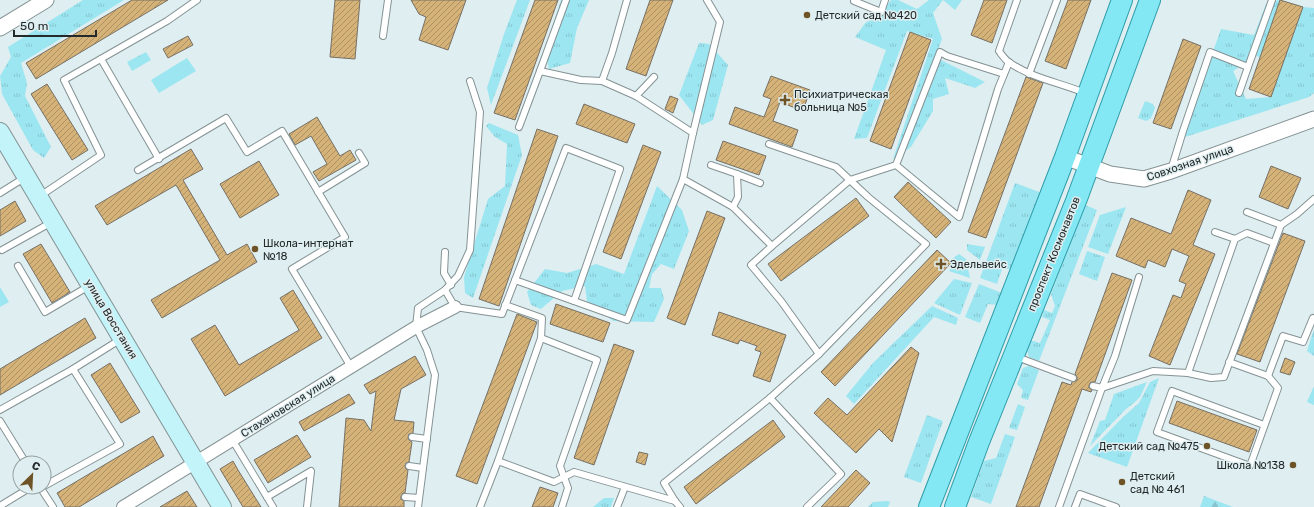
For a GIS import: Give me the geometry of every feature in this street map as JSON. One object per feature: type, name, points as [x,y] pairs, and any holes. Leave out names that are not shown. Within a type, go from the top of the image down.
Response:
[{"type":"main road","points":[[929,507],[1089,94],[1122,0]]},
{"type":"main road","name":"проспект Космонавтов","points":[[955,507],[1089,166],[1150,0]]},
{"type":"main road","name":"улица Восстания","points":[[0,132],[222,507]]},
{"type":"street","points":[[0,28],[46,0]]},
{"type":"street","name":"Совхозная улица","points":[[1065,157],[1110,174],[1144,179],[1171,171],[1314,119]]},
{"type":"street","name":"Стахановская улица","points":[[123,507],[233,441],[416,327],[455,307]]},
{"type":"lane","points":[[39,197],[101,155],[64,80],[167,21],[197,0]]},
{"type":"lane","points":[[383,36],[388,0]]},
{"type":"lane","points":[[519,127],[566,0]]},
{"type":"lane","points":[[602,81],[612,53],[627,0]]},
{"type":"lane","points":[[515,280],[628,320],[683,179],[720,22],[706,0]]},
{"type":"lane","points":[[854,1],[881,12],[885,0]]},
{"type":"lane","points":[[1017,0],[999,51],[1009,62],[1029,74],[1067,85],[1089,94]]},
{"type":"lane","points":[[1029,74],[1057,0]]},
{"type":"lane","points":[[1239,93],[1272,0]]},
{"type":"lane","points":[[896,165],[940,52],[947,56],[1004,74]]},
{"type":"lane","points":[[1171,171],[1182,131],[1210,52],[1248,67]]},
{"type":"lane","points":[[101,59],[159,159]]},
{"type":"lane","points":[[896,165],[959,217],[998,89],[1009,62]]},
{"type":"lane","points":[[540,71],[581,80],[602,81],[636,96],[693,133]]},
{"type":"lane","points":[[636,96],[654,77]]},
{"type":"lane","points":[[418,507],[435,375],[416,327],[418,308],[451,285],[458,276],[470,250],[480,112],[470,81]]},
{"type":"lane","points":[[138,170],[159,159],[226,118],[247,152],[282,131],[346,237],[292,269],[351,368]]},
{"type":"lane","points":[[680,507],[664,483],[770,398],[819,354],[926,244],[868,197],[836,167],[769,144]]},
{"type":"lane","points":[[445,290],[455,307],[502,314],[566,148],[620,169],[574,301]]},
{"type":"lane","points":[[318,192],[365,163],[359,153]]},
{"type":"lane","points":[[711,165],[760,182]]},
{"type":"lane","points":[[819,354],[781,301],[752,265],[772,246],[850,180],[896,165]]},
{"type":"lane","points":[[733,207],[738,197],[737,174]]},
{"type":"lane","points":[[0,193],[27,177]]},
{"type":"lane","points":[[683,179],[733,207],[772,246]]},
{"type":"lane","points":[[1094,386],[1102,388],[1153,371],[1188,373],[1211,378],[1224,377],[1281,225],[1297,214],[1314,199]]},
{"type":"lane","points":[[1247,212],[1281,225]]},
{"type":"lane","points":[[2,250],[53,222]]},
{"type":"lane","points":[[1215,232],[1235,239]]},
{"type":"lane","points":[[1188,373],[1235,239],[1247,233],[1274,243]]},
{"type":"lane","points":[[445,252],[444,273],[451,285]]},
{"type":"lane","points":[[18,266],[45,312],[91,285]]},
{"type":"lane","points":[[1059,507],[1115,356],[1139,277]]},
{"type":"lane","points":[[480,507],[498,462],[541,338],[542,318],[506,305]]},
{"type":"lane","points":[[1268,376],[1283,336],[1303,342],[1313,318]]},
{"type":"lane","points":[[0,410],[73,369],[122,338]]},
{"type":"lane","points":[[541,338],[597,360],[560,466],[568,488],[562,507]]},
{"type":"lane","points":[[1014,356],[1073,378]]},
{"type":"lane","points":[[1229,362],[1268,376],[1278,388],[1250,466],[1157,432],[1172,391],[1264,425]]},
{"type":"lane","points":[[52,481],[120,444],[73,369]]},
{"type":"lane","points":[[770,398],[840,474],[807,507]]},
{"type":"lane","points":[[0,421],[21,455]]},
{"type":"lane","points":[[412,437],[427,439]]},
{"type":"lane","points":[[233,441],[273,507]]},
{"type":"lane","points":[[498,462],[554,482],[574,472],[675,501]]},
{"type":"lane","points":[[409,466],[423,468]]},
{"type":"lane","points":[[267,497],[312,471],[307,507]]},
{"type":"lane","points":[[618,507],[625,487]]},
{"type":"lane","points":[[1075,507],[1080,494],[1116,507]]},
{"type":"lane","points":[[0,506],[18,495]]},
{"type":"lane","points":[[46,495],[53,507]]},
{"type":"lane","points":[[405,497],[419,498]]},
{"type":"green space","points":[[83,0],[124,0],[21,63],[27,83],[25,96],[51,147],[44,158],[33,150],[2,94],[0,76],[11,57],[8,47]]},
{"type":"green space","points":[[517,0],[530,0],[491,105],[487,88],[504,34]]},
{"type":"green space","points":[[561,0],[589,0],[577,28],[570,63],[549,69],[545,49]]},
{"type":"green space","points":[[891,0],[898,0],[917,9],[929,0],[943,0],[933,13],[942,39],[935,57],[985,82],[975,88],[945,78],[949,94],[933,99],[933,111],[911,147],[893,159],[933,39],[907,31],[867,138],[854,139],[886,50],[855,37],[866,22],[877,18]]},
{"type":"green space","points":[[943,0],[962,0],[955,10]]},
{"type":"green space","points":[[1280,0],[1260,58],[1257,56],[1233,71],[1246,99],[1271,97],[1303,7],[1314,8],[1314,93],[1309,97],[1182,138],[1221,29],[1254,35],[1266,4]]},
{"type":"green space","points":[[699,43],[709,44],[728,65],[713,120],[702,125],[679,95]]},
{"type":"green space","points":[[146,52],[151,60],[132,71],[127,62]]},
{"type":"green space","points":[[187,58],[196,71],[159,93],[151,80]]},
{"type":"green space","points":[[1145,101],[1153,104],[1155,108],[1151,118],[1146,121],[1138,118]]},
{"type":"green space","points":[[489,123],[518,135],[522,155],[473,298],[465,293],[464,277],[488,199],[505,186],[507,144],[495,137],[486,126]]},
{"type":"green space","points":[[1015,183],[1042,193],[1011,269],[1002,269],[997,284],[980,278]]},
{"type":"green space","points":[[657,186],[682,210],[689,231],[674,269],[661,264],[652,274],[649,288],[661,288],[664,299],[654,322],[613,321],[587,301],[585,286],[562,291],[541,309],[531,305],[527,292],[545,269],[567,273],[596,264],[624,274]]},
{"type":"green space","points":[[1085,205],[1097,210],[1039,361],[1029,357],[1027,350],[1030,340],[1040,343],[1050,320],[1042,317],[1044,310],[1052,313],[1055,306],[1051,294]]},
{"type":"green space","points":[[1126,207],[1108,254],[1088,247],[1100,215]]},
{"type":"green space","points":[[967,244],[985,247],[980,260],[967,250]]},
{"type":"green space","points":[[1087,251],[1105,257],[1097,281],[1079,274]]},
{"type":"green space","points":[[959,254],[966,259],[970,278],[949,271],[956,263],[952,259]]},
{"type":"green space","points":[[954,279],[972,283],[960,315],[934,303]]},
{"type":"green space","points":[[979,284],[1002,293],[998,305],[988,304],[980,323],[965,317]]},
{"type":"green space","points":[[0,287],[9,302],[0,307]]},
{"type":"green space","points":[[932,306],[958,318],[956,325],[934,317],[854,404],[846,396],[873,363]]},
{"type":"green space","points":[[1314,329],[1314,356],[1307,351]]},
{"type":"green space","points":[[1029,366],[1039,370],[1028,400],[1021,398],[1023,390],[1017,384],[1023,368]]},
{"type":"green space","points":[[1159,378],[1127,467],[1088,453],[1123,417],[1139,403],[1150,382]]},
{"type":"green space","points":[[1147,382],[1140,397],[1125,410],[1090,446],[1100,421],[1105,420],[1114,394]]},
{"type":"green space","points":[[1314,386],[1314,405],[1307,402]]},
{"type":"green space","points":[[1018,404],[1025,407],[1017,430],[1009,428]]},
{"type":"green space","points":[[927,415],[943,421],[921,483],[904,477]]},
{"type":"green space","points":[[1005,434],[1015,437],[991,504],[971,497],[984,461],[996,458]]},
{"type":"green space","points":[[1204,496],[1233,507],[1200,507]]},
{"type":"green space","points":[[604,498],[614,498],[611,507],[593,507]]},
{"type":"green space","points":[[873,502],[890,502],[888,507],[868,507]]},
{"type":"building","points":[[132,0],[168,0],[36,79],[26,63]]},
{"type":"building","points":[[335,0],[360,0],[355,59],[330,57]]},
{"type":"building","points":[[411,0],[466,0],[448,50],[419,40],[426,17],[419,14]]},
{"type":"building","points":[[535,0],[558,0],[515,120],[494,113]]},
{"type":"building","points":[[650,0],[673,0],[646,76],[626,69]]},
{"type":"building","points":[[984,0],[1007,0],[992,43],[971,35]]},
{"type":"building","points":[[1068,0],[1091,0],[1066,69],[1045,61]]},
{"type":"building","points":[[1280,0],[1303,7],[1271,97],[1249,89]]},
{"type":"building","points":[[910,32],[931,40],[891,149],[870,141]]},
{"type":"building","points":[[188,36],[193,45],[168,58],[163,49]]},
{"type":"building","points":[[1183,39],[1201,46],[1171,129],[1153,123]]},
{"type":"building","points":[[771,76],[810,90],[803,111],[780,102],[773,121],[798,130],[792,147],[729,124],[735,107],[764,117],[771,99],[763,96]]},
{"type":"building","points":[[1026,77],[1043,83],[986,238],[968,232]]},
{"type":"building","points":[[47,84],[88,150],[72,160],[31,94]]},
{"type":"building","points":[[670,96],[678,99],[673,113],[665,109]]},
{"type":"building","points":[[584,104],[635,124],[627,143],[576,124]]},
{"type":"building","points":[[317,117],[340,156],[350,150],[356,160],[319,181],[313,172],[327,164],[311,136],[295,145],[289,134]]},
{"type":"building","points":[[537,129],[558,136],[499,306],[479,299]]},
{"type":"building","points":[[723,141],[766,156],[759,175],[716,160]]},
{"type":"building","points":[[643,145],[661,152],[621,259],[603,252]]},
{"type":"building","points":[[191,149],[203,169],[183,180],[227,255],[247,244],[257,262],[162,318],[151,300],[220,260],[176,185],[107,225],[95,206]]},
{"type":"building","points":[[259,161],[279,195],[240,218],[220,184]]},
{"type":"building","points":[[1271,166],[1301,178],[1288,209],[1259,197]]},
{"type":"building","points":[[908,182],[951,222],[936,238],[894,197]]},
{"type":"building","points":[[1188,190],[1211,200],[1193,245],[1215,254],[1170,365],[1149,356],[1173,295],[1181,298],[1186,284],[1179,281],[1189,256],[1172,249],[1165,267],[1148,260],[1145,268],[1116,256],[1131,218],[1171,234]]},
{"type":"building","points":[[856,198],[869,216],[781,281],[768,264]]},
{"type":"building","points":[[15,201],[26,221],[0,236],[0,210]]},
{"type":"building","points":[[707,211],[725,218],[685,325],[667,318]]},
{"type":"building","points":[[1283,233],[1305,241],[1260,362],[1237,354]]},
{"type":"building","points":[[41,244],[70,292],[52,303],[23,254]]},
{"type":"building","points":[[937,250],[951,263],[835,386],[821,372]]},
{"type":"building","points":[[1112,273],[1132,280],[1095,382],[1091,382],[1089,385],[1089,388],[1092,390],[1091,392],[1082,389],[1039,507],[1016,507],[1062,382],[1071,385],[1072,382],[1077,380],[1075,374]]},
{"type":"building","points":[[293,290],[322,338],[225,396],[191,339],[215,325],[239,365],[299,330],[280,298]]},
{"type":"building","points":[[556,304],[610,323],[603,342],[550,324]]},
{"type":"building","points":[[719,312],[786,335],[770,382],[753,376],[761,352],[755,350],[757,346],[740,340],[738,344],[712,335]]},
{"type":"building","points":[[517,314],[537,322],[477,484],[456,476]]},
{"type":"building","points":[[85,318],[96,338],[0,395],[0,369]]},
{"type":"building","points":[[614,344],[634,351],[594,465],[574,458]]},
{"type":"building","points":[[911,347],[919,353],[892,442],[879,429],[856,453],[814,413],[828,398],[847,415]]},
{"type":"building","points":[[415,356],[426,375],[401,389],[394,420],[414,422],[413,433],[409,434],[408,437],[412,442],[409,462],[406,463],[405,466],[408,470],[405,493],[401,496],[401,499],[404,501],[404,507],[339,507],[346,418],[364,420],[371,431],[376,391],[370,394],[364,385]]},
{"type":"building","points":[[1285,358],[1295,362],[1290,375],[1280,372]]},
{"type":"building","points":[[110,363],[140,412],[121,423],[91,375]]},
{"type":"building","points":[[349,394],[355,403],[304,431],[299,422]]},
{"type":"building","points":[[1177,401],[1257,430],[1249,452],[1169,423]]},
{"type":"building","points":[[773,420],[785,437],[696,504],[684,487]]},
{"type":"building","points":[[297,435],[311,457],[268,483],[254,460]]},
{"type":"building","points":[[153,436],[164,456],[79,507],[65,507],[57,493]]},
{"type":"building","points":[[639,452],[648,454],[645,465],[636,462]]},
{"type":"building","points":[[233,461],[261,507],[243,507],[220,469]]},
{"type":"building","points":[[856,470],[870,483],[848,507],[821,507]]},
{"type":"building","points":[[540,487],[558,493],[553,507],[532,507]]},
{"type":"building","points":[[187,491],[197,507],[160,507]]},
{"type":"place","name":"Детский сад №420","points":[[807,15]]},
{"type":"place","name":"Психиатрическая больница №5","points":[[785,100]]},
{"type":"place","name":"Школа-интернат №18","points":[[255,249]]},
{"type":"place","name":"Эдельвейс","points":[[941,264]]},
{"type":"place","name":"Детский сад №475","points":[[1207,446]]},
{"type":"place","name":"Школа №138","points":[[1293,465]]},
{"type":"place","name":"Детский сад № 461","points":[[1122,482]]}]
